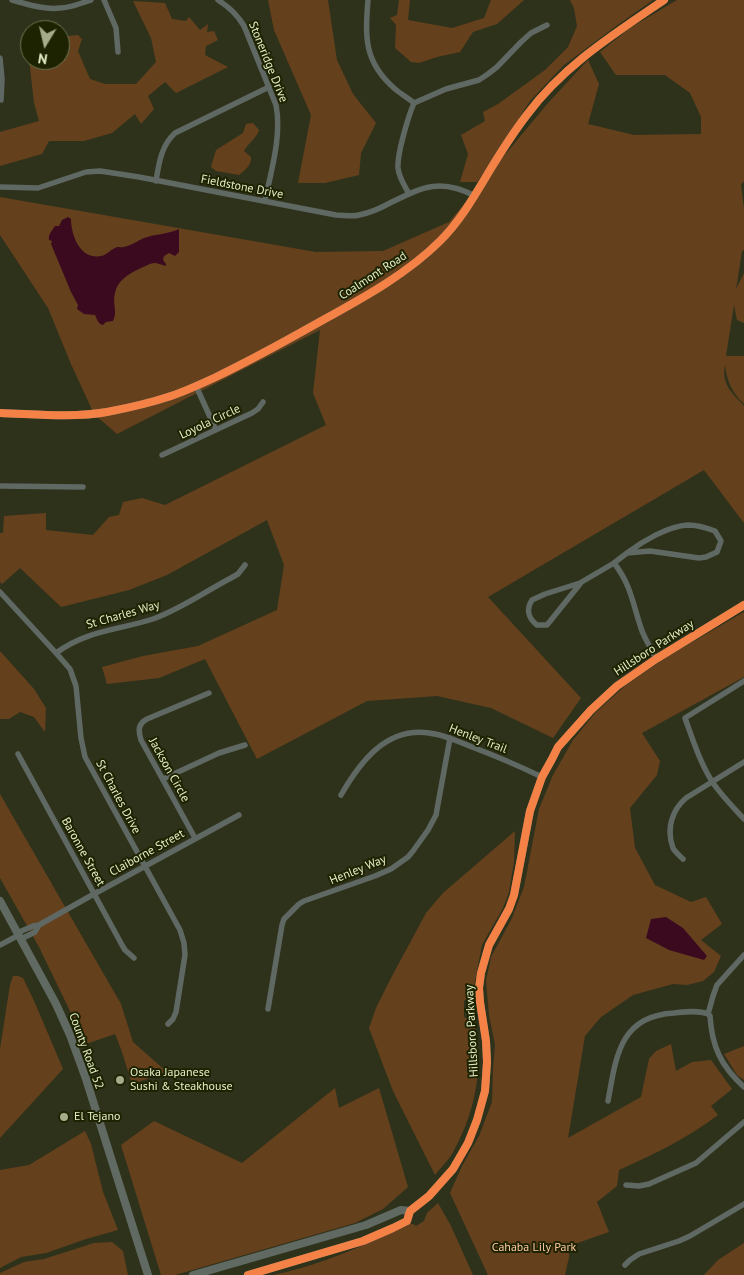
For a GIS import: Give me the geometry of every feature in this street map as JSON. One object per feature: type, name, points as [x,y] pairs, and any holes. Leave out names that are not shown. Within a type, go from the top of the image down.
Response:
[{"type":"street","points":[[12,0],[42,7],[57,8],[92,0]]},
{"type":"street","points":[[104,0],[116,28],[118,52]]},
{"type":"street","name":"Stoneridge Drive","points":[[218,0],[228,3],[244,26],[276,105],[277,140],[266,202]]},
{"type":"street","points":[[368,0],[366,37],[376,68],[383,78],[397,91],[414,103]]},
{"type":"street","name":"Coalmont Road","points":[[0,413],[68,415],[107,412],[171,396],[241,364],[318,323],[404,271],[441,241],[455,225],[520,124],[554,82],[592,50],[664,0]]},
{"type":"street","points":[[409,194],[401,180],[398,159],[409,115],[414,103],[446,89],[484,77],[497,67],[531,33],[546,24]]},
{"type":"street","points":[[0,58],[1,100]]},
{"type":"street","points":[[156,180],[162,152],[175,133],[269,86]]},
{"type":"street","name":"Fieldstone Drive","points":[[0,187],[38,188],[86,172],[108,172],[336,215],[358,216],[419,189],[436,186],[452,187],[475,196]]},
{"type":"street","points":[[196,386],[216,430]]},
{"type":"street","name":"Loyola Circle","points":[[162,455],[252,413],[263,402]]},
{"type":"street","points":[[0,486],[83,488]]},
{"type":"street","points":[[580,584],[547,625],[537,625],[530,618],[528,608],[532,600],[580,583],[614,563],[627,553],[633,549],[664,531],[688,525],[703,527],[715,531],[721,541],[717,552],[706,557],[661,552],[627,553]]},
{"type":"street","points":[[614,563],[626,582],[634,600],[643,632],[656,659]]},
{"type":"street","name":"St Charles Way","points":[[56,653],[76,641],[97,632],[146,621],[166,614],[238,574],[245,565]]},
{"type":"street","name":"St Charles Drive","points":[[0,592],[70,669],[76,686],[81,738],[85,757],[180,930],[184,943],[185,961],[175,1015],[168,1024]]},
{"type":"street","name":"Hillsboro Parkway","points":[[245,1260],[249,1275],[363,1241],[393,1228],[407,1221],[410,1211],[430,1196],[453,1169],[468,1143],[485,1091],[487,1062],[479,988],[481,973],[489,946],[506,915],[514,895],[529,818],[542,777],[558,747],[591,710],[617,686],[656,659],[744,605]]},
{"type":"street","points":[[744,681],[685,718],[694,744],[713,782],[724,798],[744,818]]},
{"type":"street","name":"Jackson Circle","points":[[195,838],[141,740],[139,726],[147,719],[209,693]]},
{"type":"street","name":"Henley Trail","points":[[341,795],[361,764],[379,746],[392,738],[421,732],[450,738],[542,777]]},
{"type":"street","name":"Henley Way","points":[[268,1009],[284,919],[304,901],[383,873],[391,869],[413,851],[436,815],[450,738]]},
{"type":"street","points":[[163,779],[219,753],[244,745]]},
{"type":"street","name":"Baronne Street","points":[[18,754],[122,945],[134,958]]},
{"type":"street","points":[[683,859],[673,849],[669,833],[678,805],[744,762]]},
{"type":"street","name":"Claiborne Street","points":[[0,945],[19,936],[35,932],[40,925],[94,894],[239,815]]},
{"type":"street","name":"County Road 52","points":[[0,901],[56,1004],[70,1035],[86,1079],[148,1275]]},
{"type":"street","points":[[744,955],[717,985],[708,1014],[710,1016],[712,1037],[719,1056],[728,1072],[744,1088]]},
{"type":"street","points":[[608,1101],[619,1050],[626,1036],[636,1026],[647,1019],[667,1014],[699,1012],[708,1014]]},
{"type":"street","points":[[626,1185],[639,1186],[649,1184],[696,1163],[744,1122]]},
{"type":"street","points":[[625,1265],[639,1254],[690,1236],[744,1204]]},
{"type":"street","name":"Hillsboro Parkway","points":[[193,1275],[366,1225],[401,1210],[410,1211]]},
{"type":"green space","points":[[268,0],[328,0],[337,60],[353,94],[376,123],[361,153],[359,175],[325,183],[298,183],[311,115],[274,30]]},
{"type":"green space","points":[[399,0],[410,0],[408,20],[452,28],[484,18],[491,0],[524,0],[497,24],[473,32],[460,52],[419,63],[411,62],[395,48],[396,25],[390,18],[397,15]]},
{"type":"green space","points":[[570,0],[653,0],[564,65],[530,101],[477,182],[460,182],[468,154],[461,135],[485,121],[483,112],[498,104],[545,70],[568,47],[577,26],[574,8]]},
{"type":"green space","points":[[677,0],[744,0],[744,181],[741,185],[744,209],[744,250],[742,251],[736,289],[744,273],[744,323],[737,320],[734,305],[726,356],[744,356],[744,404],[736,396],[731,386],[725,365],[724,372],[728,388],[744,406],[744,523],[704,470],[488,597],[581,698],[553,738],[491,708],[437,696],[367,701],[257,759],[205,659],[159,678],[107,684],[102,667],[143,656],[198,646],[277,610],[284,565],[267,520],[167,575],[129,590],[61,607],[20,568],[2,584],[0,582],[0,533],[3,533],[4,516],[46,513],[46,530],[93,535],[109,517],[119,515],[123,502],[142,498],[165,505],[326,425],[313,393],[320,330],[117,434],[94,414],[48,308],[0,235],[0,197],[316,252],[383,251],[449,222],[548,103],[588,60],[599,84],[588,124],[634,135],[701,134],[701,117],[690,93],[665,75],[616,75],[600,52],[630,28]]},
{"type":"green space","points":[[133,1],[165,3],[172,19],[186,21],[189,17],[200,30],[208,24],[207,32],[214,31],[218,40],[206,46],[205,55],[228,67],[176,93],[165,82],[148,96],[154,109],[141,124],[135,114],[112,133],[84,141],[49,141],[42,154],[0,166],[0,132],[39,121],[34,103],[30,70],[70,70],[70,36],[78,35],[82,39],[78,51],[90,79],[105,84],[136,84],[156,62],[151,38]]},
{"type":"green space","points":[[253,123],[259,130],[244,151],[251,157],[250,163],[245,170],[239,175],[216,171],[211,167],[216,150],[243,133],[246,124]]},
{"type":"green space","name":"Cahaba Lily Park","points":[[744,612],[744,677],[642,733],[660,761],[657,775],[630,808],[635,848],[655,885],[691,902],[706,897],[722,924],[701,940],[721,956],[714,972],[703,981],[687,985],[673,984],[633,995],[601,1017],[585,1036],[568,1138],[641,1097],[649,1059],[656,1051],[671,1044],[676,1071],[692,1062],[711,1060],[732,1089],[711,1106],[718,1115],[707,1123],[670,1145],[619,1170],[617,1186],[597,1202],[609,1232],[569,1246],[569,1257],[565,1275],[488,1275],[450,1193],[462,1166],[479,1136],[492,1102],[495,1045],[489,1015],[486,981],[491,957],[512,918],[524,887],[539,809],[553,775],[573,740],[595,713],[627,684],[670,655]]},
{"type":"green space","points":[[0,651],[34,689],[46,708],[45,732],[34,717],[20,712],[9,719],[0,719]]},
{"type":"green space","points":[[0,794],[121,1004],[133,1042],[167,1072],[132,1084],[115,1034],[86,1044],[39,947],[0,878]]},
{"type":"green space","points":[[515,831],[514,862],[509,892],[503,908],[482,945],[474,986],[470,996],[464,1001],[464,1017],[473,1023],[478,1043],[477,1077],[469,1117],[452,1154],[435,1175],[393,1091],[369,1028],[376,1008],[426,913],[443,893]]},
{"type":"green space","points":[[13,976],[23,978],[63,1069],[0,1138],[0,1049]]},
{"type":"green space","points":[[744,1046],[744,1080],[737,1075],[724,1054]]},
{"type":"green space","points":[[335,1088],[339,1108],[379,1088],[408,1187],[383,1209],[355,1223],[175,1275],[161,1275],[121,1145],[154,1121],[242,1163]]},
{"type":"green space","points":[[85,1131],[91,1144],[103,1192],[118,1230],[46,1253],[21,1257],[0,1268],[0,1170],[29,1165]]},
{"type":"green space","points":[[438,1203],[451,1226],[473,1275],[274,1275],[342,1254],[407,1224],[416,1226],[424,1221],[427,1213]]},
{"type":"green space","points":[[112,1242],[123,1251],[128,1275],[0,1275],[0,1273],[24,1262],[44,1259],[94,1243]]},
{"type":"green space","points":[[744,1243],[744,1275],[704,1275],[718,1260]]},
{"type":"shaded area","points":[[68,217],[71,219],[71,225],[78,245],[87,254],[101,256],[116,247],[131,245],[144,238],[179,229],[179,252],[175,256],[169,253],[164,256],[163,260],[166,266],[152,263],[124,278],[116,289],[113,321],[106,322],[103,325],[95,315],[84,314],[77,309],[78,305],[51,244],[52,241],[49,240],[55,226],[59,226],[62,220]]},
{"type":"shaded area","points":[[666,917],[683,928],[707,956],[704,960],[669,950],[646,938],[651,919]]},
{"type":"cycle path","points":[[0,413],[94,414],[131,407],[171,396],[188,390],[253,358],[380,287],[412,266],[455,225],[521,122],[556,82],[590,52],[664,0]]},
{"type":"cycle path","points":[[248,1275],[363,1241],[407,1221],[410,1211],[429,1196],[453,1169],[468,1143],[485,1091],[487,1062],[479,988],[481,973],[489,945],[509,909],[514,895],[530,811],[542,777],[558,747],[591,710],[617,686],[656,659],[744,605]]},
{"type":"place","name":"Osaka Japanese Sushi & Steakhouse","points":[[120,1080]]},
{"type":"place","name":"El Tejano","points":[[64,1117]]}]
